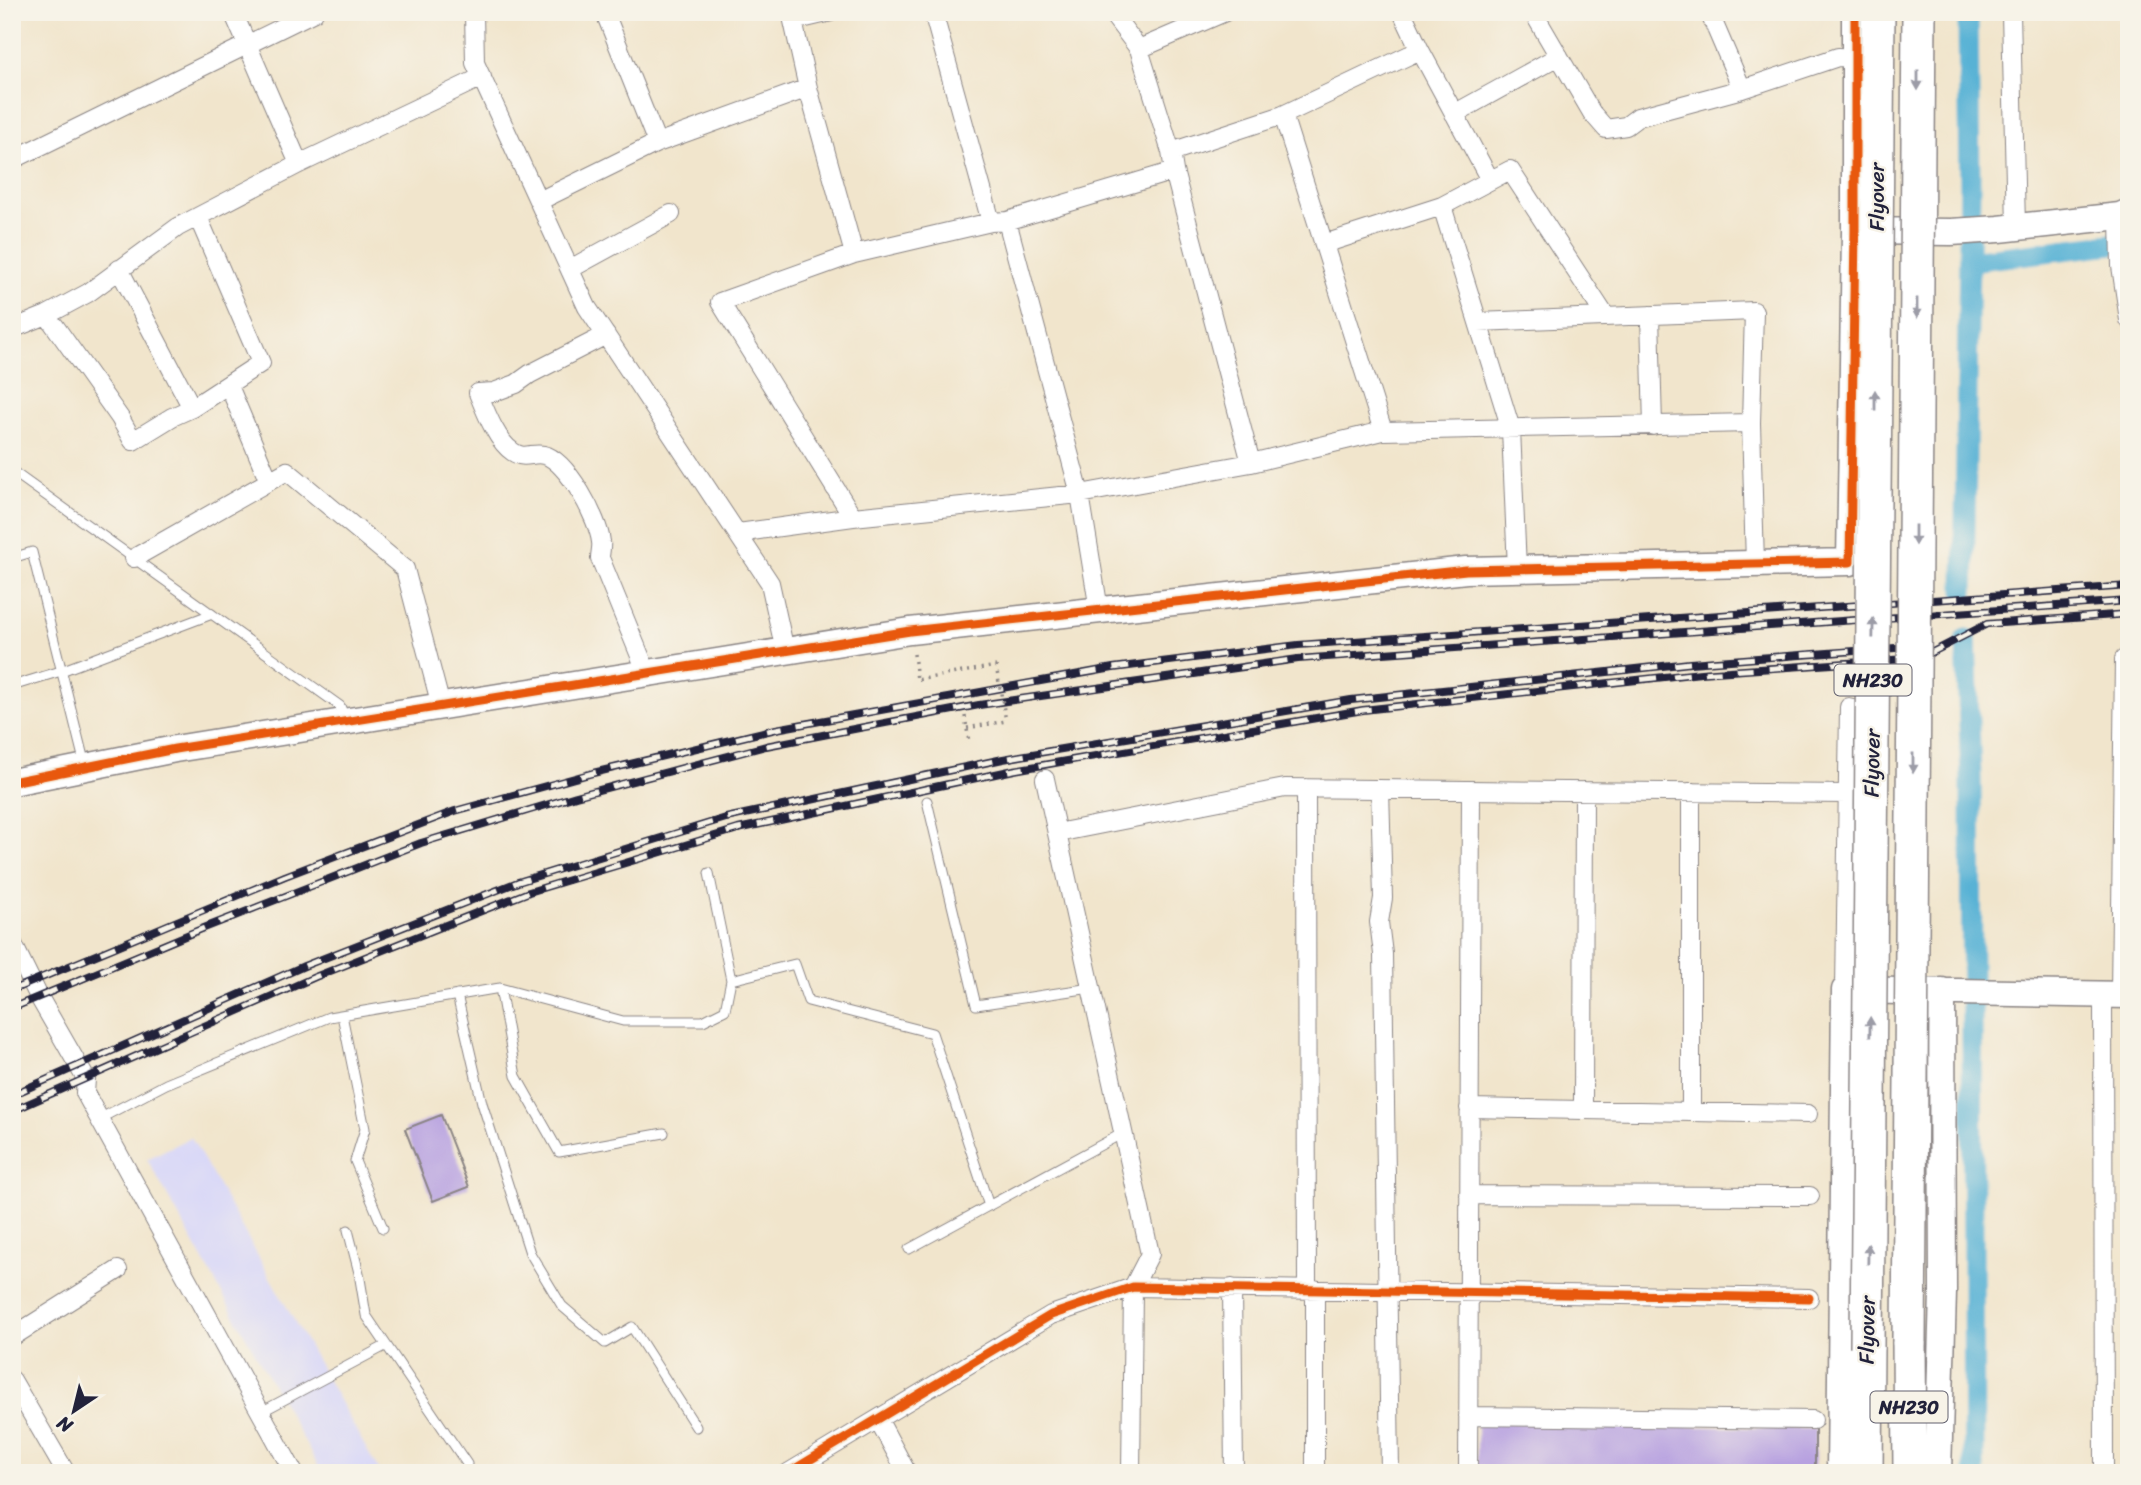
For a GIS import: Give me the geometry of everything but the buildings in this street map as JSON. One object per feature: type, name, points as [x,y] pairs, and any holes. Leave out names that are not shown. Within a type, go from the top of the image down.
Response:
[{"type":"highway","name":"Flyover","points":[[1866,1473],[1878,12]]},
{"type":"highway","name":"Flyover","points":[[1910,1473],[1919,12]]},
{"type":"street","points":[[233,12],[299,164]]},
{"type":"street","points":[[12,160],[314,12]]},
{"type":"street","points":[[474,12],[475,64],[587,307],[770,583],[785,651]]},
{"type":"street","points":[[831,12],[792,17],[808,88],[854,254]]},
{"type":"street","points":[[933,12],[999,221],[1080,494],[1098,610]]},
{"type":"street","points":[[1111,12],[1139,49],[1171,152],[1251,463]]},
{"type":"street","points":[[1139,49],[1225,12]]},
{"type":"street","points":[[1402,12],[1489,180]]},
{"type":"street","points":[[1533,12],[1592,113],[1606,129],[1626,126],[1638,117],[1742,89],[1838,57],[1855,58]]},
{"type":"street","points":[[1709,12],[1742,89]]},
{"type":"street","points":[[12,782],[174,749],[910,631],[1466,570],[1850,562],[1855,12]]},
{"type":"street","points":[[2007,228],[2011,12]]},
{"type":"street","points":[[607,18],[657,143]]},
{"type":"street","points":[[1171,152],[1283,116],[1420,50]]},
{"type":"street","points":[[1454,114],[1559,56]]},
{"type":"street","points":[[12,330],[88,293],[178,227],[299,164],[482,77]]},
{"type":"street","points":[[539,201],[657,143],[808,88]]},
{"type":"street","points":[[1283,116],[1383,432]]},
{"type":"street","points":[[1324,244],[1441,206],[1510,170],[1606,317]]},
{"type":"street","points":[[853,517],[720,302],[854,254],[999,221],[1174,171]]},
{"type":"street","points":[[1441,206],[1511,429],[1517,569]]},
{"type":"street","points":[[570,269],[671,214]]},
{"type":"street","points":[[47,315],[120,418],[133,441],[229,386],[261,363],[198,217]]},
{"type":"street","points":[[1855,231],[1951,232],[2123,218],[2124,273],[2129,320]]},
{"type":"street","points":[[119,270],[192,408]]},
{"type":"street","points":[[1478,322],[1754,311],[1751,423],[1755,564]]},
{"type":"street","points":[[1650,315],[1653,426]]},
{"type":"street","points":[[606,335],[516,384],[494,392],[478,393],[492,427],[510,451],[523,457],[543,455],[557,462],[575,483],[590,510],[601,541],[600,558],[647,673]]},
{"type":"street","points":[[229,386],[269,481]]},
{"type":"street","points":[[738,533],[853,517],[1080,494],[1251,463],[1383,432],[1751,423]]},
{"type":"street","points":[[134,558],[287,471],[405,569],[441,706]]},
{"type":"street","points":[[2104,1473],[2117,995],[2125,865],[2124,659],[2129,659]]},
{"type":"street","points":[[1840,1473],[1849,707]]},
{"type":"street","points":[[1045,779],[1150,1254],[1133,1287],[1131,1473]]},
{"type":"street","points":[[1057,833],[1285,788],[1848,794]]},
{"type":"street","points":[[1306,788],[1315,1473]]},
{"type":"street","points":[[1380,789],[1383,898],[1379,922],[1383,954],[1390,1473]]},
{"type":"street","points":[[1468,1473],[1471,790]]},
{"type":"street","points":[[1583,1110],[1584,791]]},
{"type":"street","points":[[1691,792],[1691,1111]]},
{"type":"street","points":[[12,942],[39,997],[86,1079],[85,1093],[295,1473]]},
{"type":"street","points":[[1845,990],[2117,995]]},
{"type":"street","points":[[1938,1473],[1947,991]]},
{"type":"street","points":[[1469,1108],[1808,1114]]},
{"type":"street","points":[[1469,1195],[1810,1196]]},
{"type":"street","points":[[12,1337],[118,1270]]},
{"type":"street","points":[[789,1473],[1051,1315],[1133,1287],[1809,1298]]},
{"type":"street","points":[[1232,1288],[1234,1473]]},
{"type":"street","points":[[12,1380],[66,1473]]},
{"type":"street","points":[[1468,1416],[1812,1420]]},
{"type":"street","points":[[878,1419],[907,1473]]},
{"type":"lane","points":[[12,471],[340,706],[347,721]]},
{"type":"lane","points":[[12,558],[32,552],[86,767]]},
{"type":"lane","points":[[12,686],[61,671],[212,614]]},
{"type":"lane","points":[[927,802],[976,1005],[1091,988]]},
{"type":"lane","points":[[99,1119],[166,1084],[330,1017],[500,988],[623,1021],[703,1021],[725,1010],[731,979],[709,873]]},
{"type":"lane","points":[[731,979],[795,964],[808,1001],[932,1033],[989,1206]]},
{"type":"lane","points":[[500,988],[516,1076],[559,1152],[664,1133]]},
{"type":"lane","points":[[457,995],[482,1103],[530,1253],[562,1306],[605,1343],[632,1327],[696,1427]]},
{"type":"lane","points":[[342,1015],[365,1129],[355,1161],[383,1228]]},
{"type":"lane","points":[[909,1249],[1123,1133]]},
{"type":"lane","points":[[348,1230],[366,1315],[467,1464]]},
{"type":"lane","points":[[261,1412],[385,1346]]},
{"type":"path","points":[[910,631],[917,680],[996,666],[1006,722],[967,728]]},
{"type":"path","points":[[965,716],[969,742]]},
{"type":"shaded area","points":[[191,1137],[380,1473],[322,1473],[147,1159]]},
{"type":"waterway","points":[[1964,591],[1970,185],[1968,12]]},
{"type":"waterway","points":[[1969,261],[2129,242]]},
{"type":"waterway","points":[[1966,639],[1971,778],[1974,1473]]},
{"type":"railway","points":[[12,990],[285,876],[455,811],[593,773],[776,729],[1113,668],[1298,645],[2129,586]]},
{"type":"railway","points":[[12,1008],[204,928],[421,843],[576,796],[766,746],[854,729],[979,705],[1298,659],[2129,601]]},
{"type":"railway","points":[[12,1111],[315,977],[529,892],[738,829],[1014,770],[1363,710],[1701,673],[1921,658],[1987,624],[2129,614]]},
{"type":"railway","points":[[12,1095],[304,966],[518,882],[726,818],[1003,759],[1351,700],[1690,663],[1909,647]]},
{"type":"cycle path","points":[[12,782],[175,749],[910,631],[1466,570],[1850,562],[1855,12]]},
{"type":"cycle path","points":[[788,1473],[1051,1315],[1133,1287],[1809,1298]]}]
